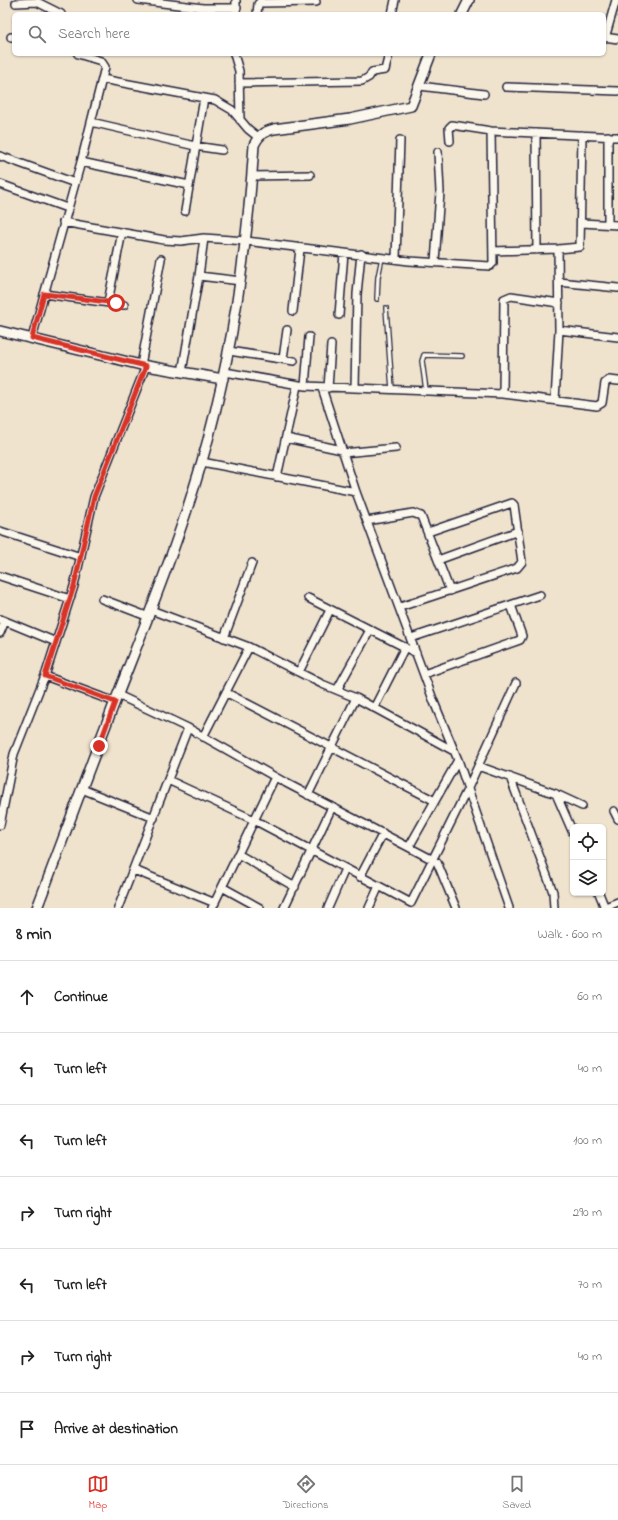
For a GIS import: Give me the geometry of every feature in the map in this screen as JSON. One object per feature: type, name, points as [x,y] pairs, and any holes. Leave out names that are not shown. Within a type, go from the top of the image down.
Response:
[{"type":"street","points":[[138,0],[197,8],[237,11],[236,0]]},
{"type":"street","points":[[392,12],[395,0]]},
{"type":"street","points":[[463,12],[469,0]]},
{"type":"street","points":[[606,35],[616,0]]},
{"type":"street","points":[[16,3],[43,1],[58,12]]},
{"type":"street","points":[[257,12],[258,4],[261,2],[316,2]]},
{"type":"street","points":[[606,38],[618,39]]},
{"type":"street","points":[[32,338],[63,222],[81,162],[102,79],[104,63],[84,56]]},
{"type":"street","points":[[234,56],[238,71],[240,121]]},
{"type":"street","points":[[239,83],[362,81],[369,77],[372,72],[386,70],[388,56]]},
{"type":"street","points":[[37,908],[116,698],[178,540],[202,462],[229,351],[246,241],[254,146],[258,137],[265,131],[274,129],[350,119],[411,106],[415,100],[426,63],[430,56]]},
{"type":"street","points":[[102,79],[204,98],[224,104],[258,137]]},
{"type":"street","points":[[420,86],[484,94]]},
{"type":"street","points":[[506,87],[618,91]]},
{"type":"street","points":[[185,211],[188,185],[204,98]]},
{"type":"street","points":[[91,122],[195,146],[222,150]]},
{"type":"street","points":[[450,141],[450,128],[452,125],[491,131],[582,134],[618,137]]},
{"type":"street","points":[[63,222],[170,240],[181,241],[204,238],[246,241],[300,249],[490,266],[493,263],[491,131]]},
{"type":"street","points":[[536,133],[537,250]]},
{"type":"street","points":[[493,251],[580,247],[582,134]]},
{"type":"street","points":[[608,136],[608,224]]},
{"type":"street","points":[[396,258],[400,140]]},
{"type":"street","points":[[435,262],[440,192],[438,152]]},
{"type":"street","points":[[0,156],[75,183]]},
{"type":"street","points":[[81,162],[188,185]]},
{"type":"street","points":[[252,176],[310,175]]},
{"type":"street","points":[[0,184],[67,208]]},
{"type":"street","points":[[581,223],[618,225]]},
{"type":"street","points":[[108,302],[122,232]]},
{"type":"street","points":[[182,372],[199,276],[204,238]]},
{"type":"street","points":[[293,311],[300,249]]},
{"type":"street","points":[[555,400],[559,330],[558,249]]},
{"type":"street","points":[[339,315],[344,253]]},
{"type":"street","points":[[355,388],[356,294],[360,254]]},
{"type":"street","points":[[0,825],[3,801],[14,754],[45,676],[70,599],[94,497],[143,366],[161,259]]},
{"type":"street","points":[[199,276],[241,281]]},
{"type":"street","points":[[559,282],[618,288],[618,282]]},
{"type":"street","points":[[44,294],[124,304]]},
{"type":"street","points":[[503,394],[504,299],[512,296],[559,303]]},
{"type":"street","points":[[282,359],[287,330]]},
{"type":"street","points":[[559,330],[618,337]]},
{"type":"street","points":[[0,331],[143,366],[182,372],[325,388],[426,390],[503,394],[600,405],[606,383],[609,380],[618,381]]},
{"type":"street","points":[[277,477],[286,438],[301,386],[309,337]]},
{"type":"street","points":[[332,345],[325,388],[343,451],[356,492],[452,750],[458,760],[510,908]]},
{"type":"street","points":[[229,351],[294,361]]},
{"type":"street","points":[[286,438],[343,451],[396,448]]},
{"type":"street","points":[[202,462],[356,492]]},
{"type":"street","points":[[400,607],[521,566],[522,556],[514,506],[510,503],[428,532]]},
{"type":"street","points":[[367,521],[406,514],[418,514],[424,521],[450,591]]},
{"type":"street","points":[[0,531],[81,557]]},
{"type":"street","points":[[438,560],[518,531]]},
{"type":"street","points":[[224,638],[252,563]]},
{"type":"street","points":[[0,576],[70,599]]},
{"type":"street","points":[[411,638],[540,595]]},
{"type":"street","points":[[308,598],[416,653]]},
{"type":"street","points":[[102,599],[249,647],[356,698],[452,750]]},
{"type":"street","points":[[424,674],[520,640],[522,636],[511,605]]},
{"type":"street","points":[[299,672],[330,610]]},
{"type":"street","points":[[0,633],[2,620],[56,642]]},
{"type":"street","points":[[337,690],[370,630]]},
{"type":"street","points":[[203,736],[249,647]]},
{"type":"street","points":[[374,708],[405,648]]},
{"type":"street","points":[[45,676],[116,698],[188,728],[308,795],[432,859],[437,862],[456,908]]},
{"type":"street","points":[[168,780],[254,820],[379,886],[410,906],[468,788],[516,684]]},
{"type":"street","points":[[227,692],[435,801]]},
{"type":"street","points":[[308,795],[356,698]]},
{"type":"street","points":[[118,908],[188,728]]},
{"type":"street","points":[[409,847],[458,760]]},
{"type":"street","points":[[478,766],[556,794],[582,806]]},
{"type":"street","points":[[134,870],[214,905],[275,777]]},
{"type":"street","points":[[510,777],[553,892],[554,908]]},
{"type":"street","points":[[82,789],[154,818]]},
{"type":"street","points":[[556,794],[570,826]]},
{"type":"street","points":[[293,908],[285,906],[310,850],[332,807]]},
{"type":"street","points":[[614,811],[618,819]]},
{"type":"street","points":[[360,876],[383,834]]},
{"type":"street","points":[[238,854],[294,887]]},
{"type":"street","points":[[328,908],[345,869]]},
{"type":"street","points":[[369,908],[379,886]]},
{"type":"street","points":[[222,887],[260,908]]},
{"type":"street","points":[[599,896],[604,908],[618,902]]},
{"type":"lane","points":[[377,299],[378,277],[382,257]]},
{"type":"lane","points":[[386,308],[392,389]]},
{"type":"lane","points":[[426,390],[422,361],[424,355],[462,356]]},
{"type":"route","points":[[99,746],[115,702],[45,676],[74,586],[94,497],[146,366],[32,338],[44,294],[116,303]]}]
